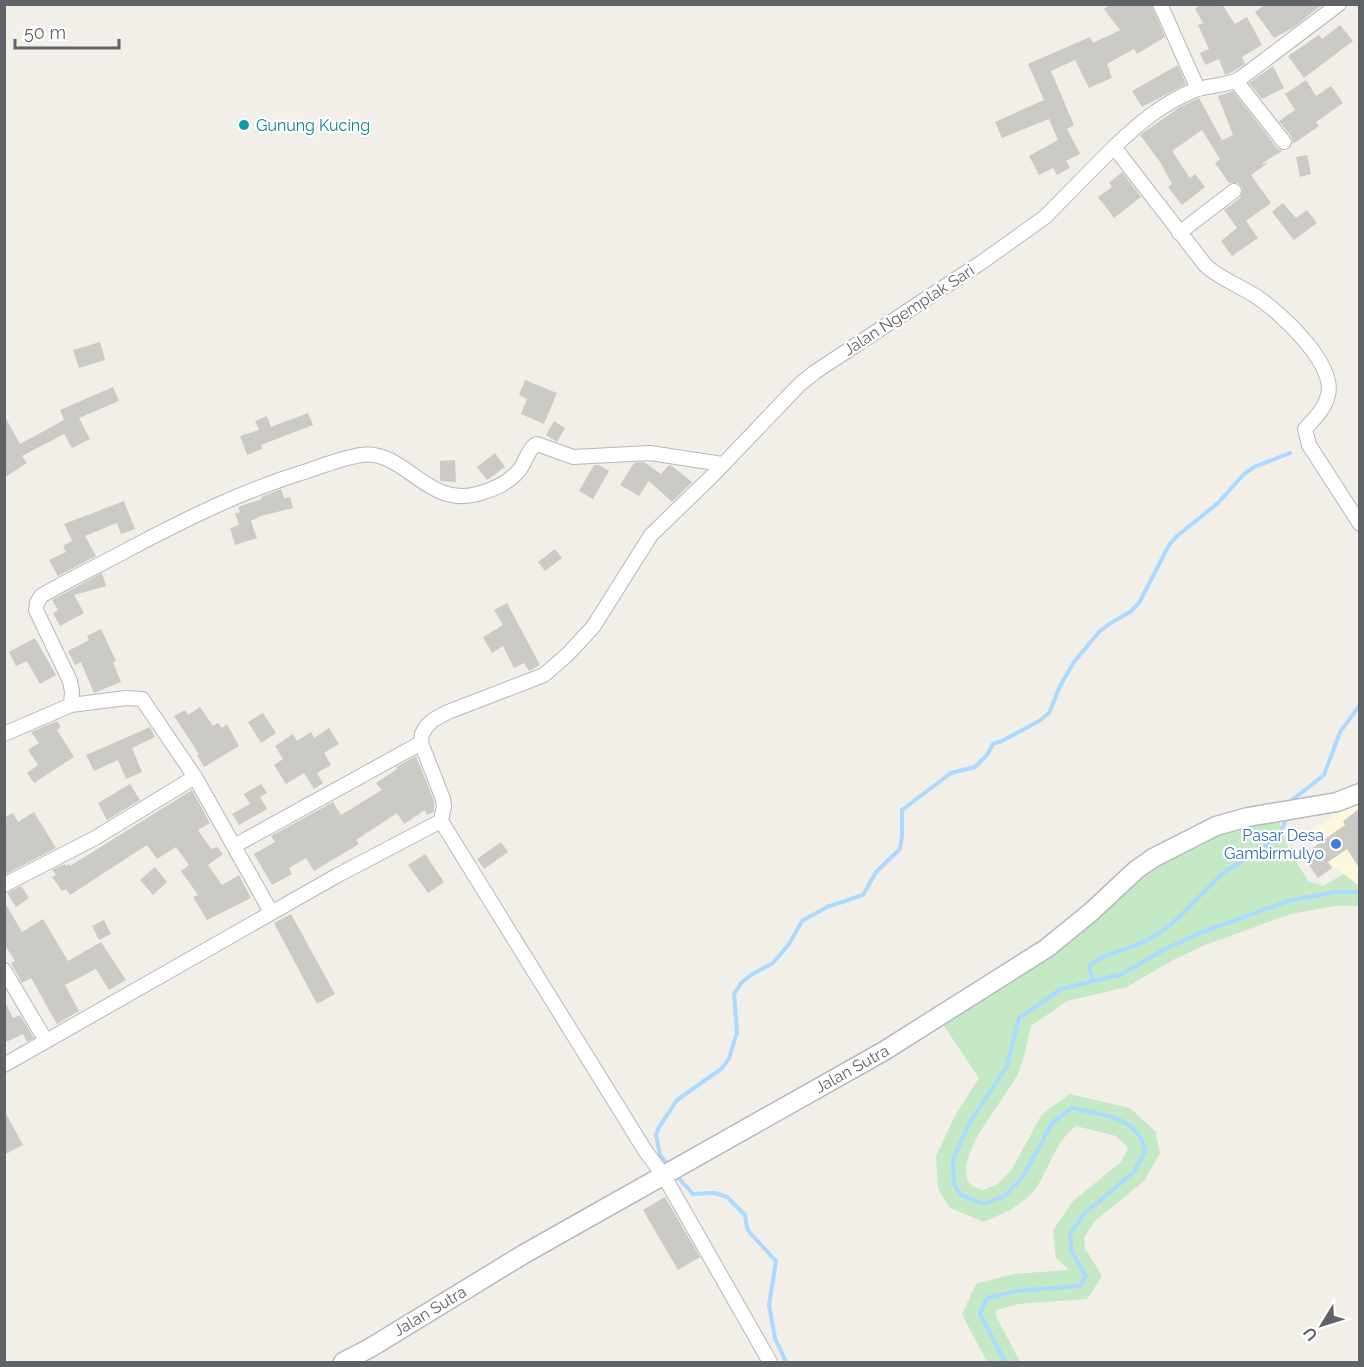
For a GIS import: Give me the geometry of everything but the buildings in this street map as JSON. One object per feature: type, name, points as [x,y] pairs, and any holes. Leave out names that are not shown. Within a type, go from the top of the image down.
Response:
[{"type":"street","points":[[1284,142],[1236,81],[1339,4]]},
{"type":"street","points":[[1164,6],[1198,89]]},
{"type":"street","name":"Jalan Ngemplak Sari","points":[[422,743],[422,734],[426,727],[440,716],[538,678],[554,668],[593,627],[651,536],[800,384],[1045,217],[1145,118],[1171,101],[1198,89],[1236,81]]},
{"type":"street","points":[[1114,147],[1206,266],[1271,307],[1318,356],[1327,378],[1329,393],[1324,407],[1305,429],[1306,436],[1309,445],[1359,524]]},
{"type":"street","points":[[1179,233],[1234,191]]},
{"type":"street","points":[[71,705],[70,681],[36,610],[41,596],[82,572],[194,515],[268,483],[357,456],[375,454],[403,468],[431,488],[447,495],[475,495],[506,481],[518,471],[532,446],[537,444],[573,457],[651,453],[722,464]]},
{"type":"street","points":[[4,734],[71,705],[126,698],[142,699],[195,777],[271,912]]},
{"type":"street","points":[[234,846],[422,743],[443,799],[441,821],[646,1152],[670,1172],[770,1362]]},
{"type":"street","points":[[4,885],[95,838],[195,777]]},
{"type":"street","name":"Jalan Sutra","points":[[343,1362],[370,1348],[524,1254],[884,1051],[1027,961],[1069,931],[1136,870],[1153,858],[1216,826],[1248,817],[1336,802],[1359,793]]},
{"type":"street","points":[[4,1065],[338,874],[441,821]]},
{"type":"street","points":[[4,970],[46,1041]]},
{"type":"shaded area","name":"Pasar Desa Gambirmulyo","points":[[1359,800],[1359,886],[1319,856],[1305,833]]},
{"type":"green space","points":[[1278,818],[1288,848],[1308,881],[1323,886],[1344,874],[1359,886],[1359,906],[1336,906],[1291,914],[1205,945],[1171,961],[1127,987],[1067,1001],[1031,1026],[1019,1071],[984,1125],[969,1155],[966,1169],[970,1184],[983,1190],[998,1184],[1012,1169],[1042,1114],[1070,1094],[1130,1108],[1155,1131],[1160,1153],[1144,1181],[1095,1221],[1084,1238],[1085,1248],[1102,1276],[1087,1299],[1018,1304],[997,1310],[995,1314],[1020,1362],[987,1362],[962,1314],[976,1284],[1013,1274],[1069,1270],[1056,1258],[1053,1230],[1073,1201],[1121,1162],[1128,1148],[1116,1136],[1076,1126],[1064,1138],[1033,1192],[1014,1208],[984,1222],[950,1208],[938,1189],[936,1156],[956,1114],[979,1078],[942,1023],[1140,874],[1218,832]]},
{"type":"waterway","points":[[670,1167],[660,1155],[656,1135],[658,1129],[677,1100],[721,1069],[729,1059],[737,1032],[734,994],[741,983],[773,963],[789,944],[802,921],[827,907],[863,895],[876,872],[900,849],[902,810],[951,773],[975,767],[987,755],[993,744],[1039,721],[1049,713],[1060,686],[1074,662],[1099,632],[1130,612],[1139,603],[1169,545],[1177,536],[1218,503],[1244,474],[1254,467],[1290,453]]},
{"type":"waterway","points":[[1291,805],[1292,800],[1324,775],[1340,732],[1360,705]]},
{"type":"waterway","points":[[1093,981],[1090,965],[1105,956],[1145,941],[1163,930],[1225,872],[1275,839],[1288,815]]},
{"type":"waterway","points":[[1005,1362],[980,1314],[987,1298],[1016,1291],[1080,1286],[1086,1276],[1072,1252],[1070,1234],[1085,1213],[1134,1172],[1145,1151],[1141,1139],[1127,1124],[1106,1115],[1072,1108],[1052,1123],[1023,1177],[1006,1195],[984,1204],[961,1195],[954,1184],[953,1159],[970,1122],[1007,1066],[1019,1018],[1061,989],[1122,974],[1165,949],[1200,933],[1288,901],[1335,892],[1360,892]]},
{"type":"waterway","points":[[676,1175],[693,1194],[715,1193],[727,1197],[745,1215],[750,1233],[776,1261],[769,1305],[775,1338],[786,1362]]},
{"type":"place","name":"Gunung Kucing","points":[[244,125]]},
{"type":"place","name":"Pasar Desa Gambirmulyo","points":[[1336,844]]}]
